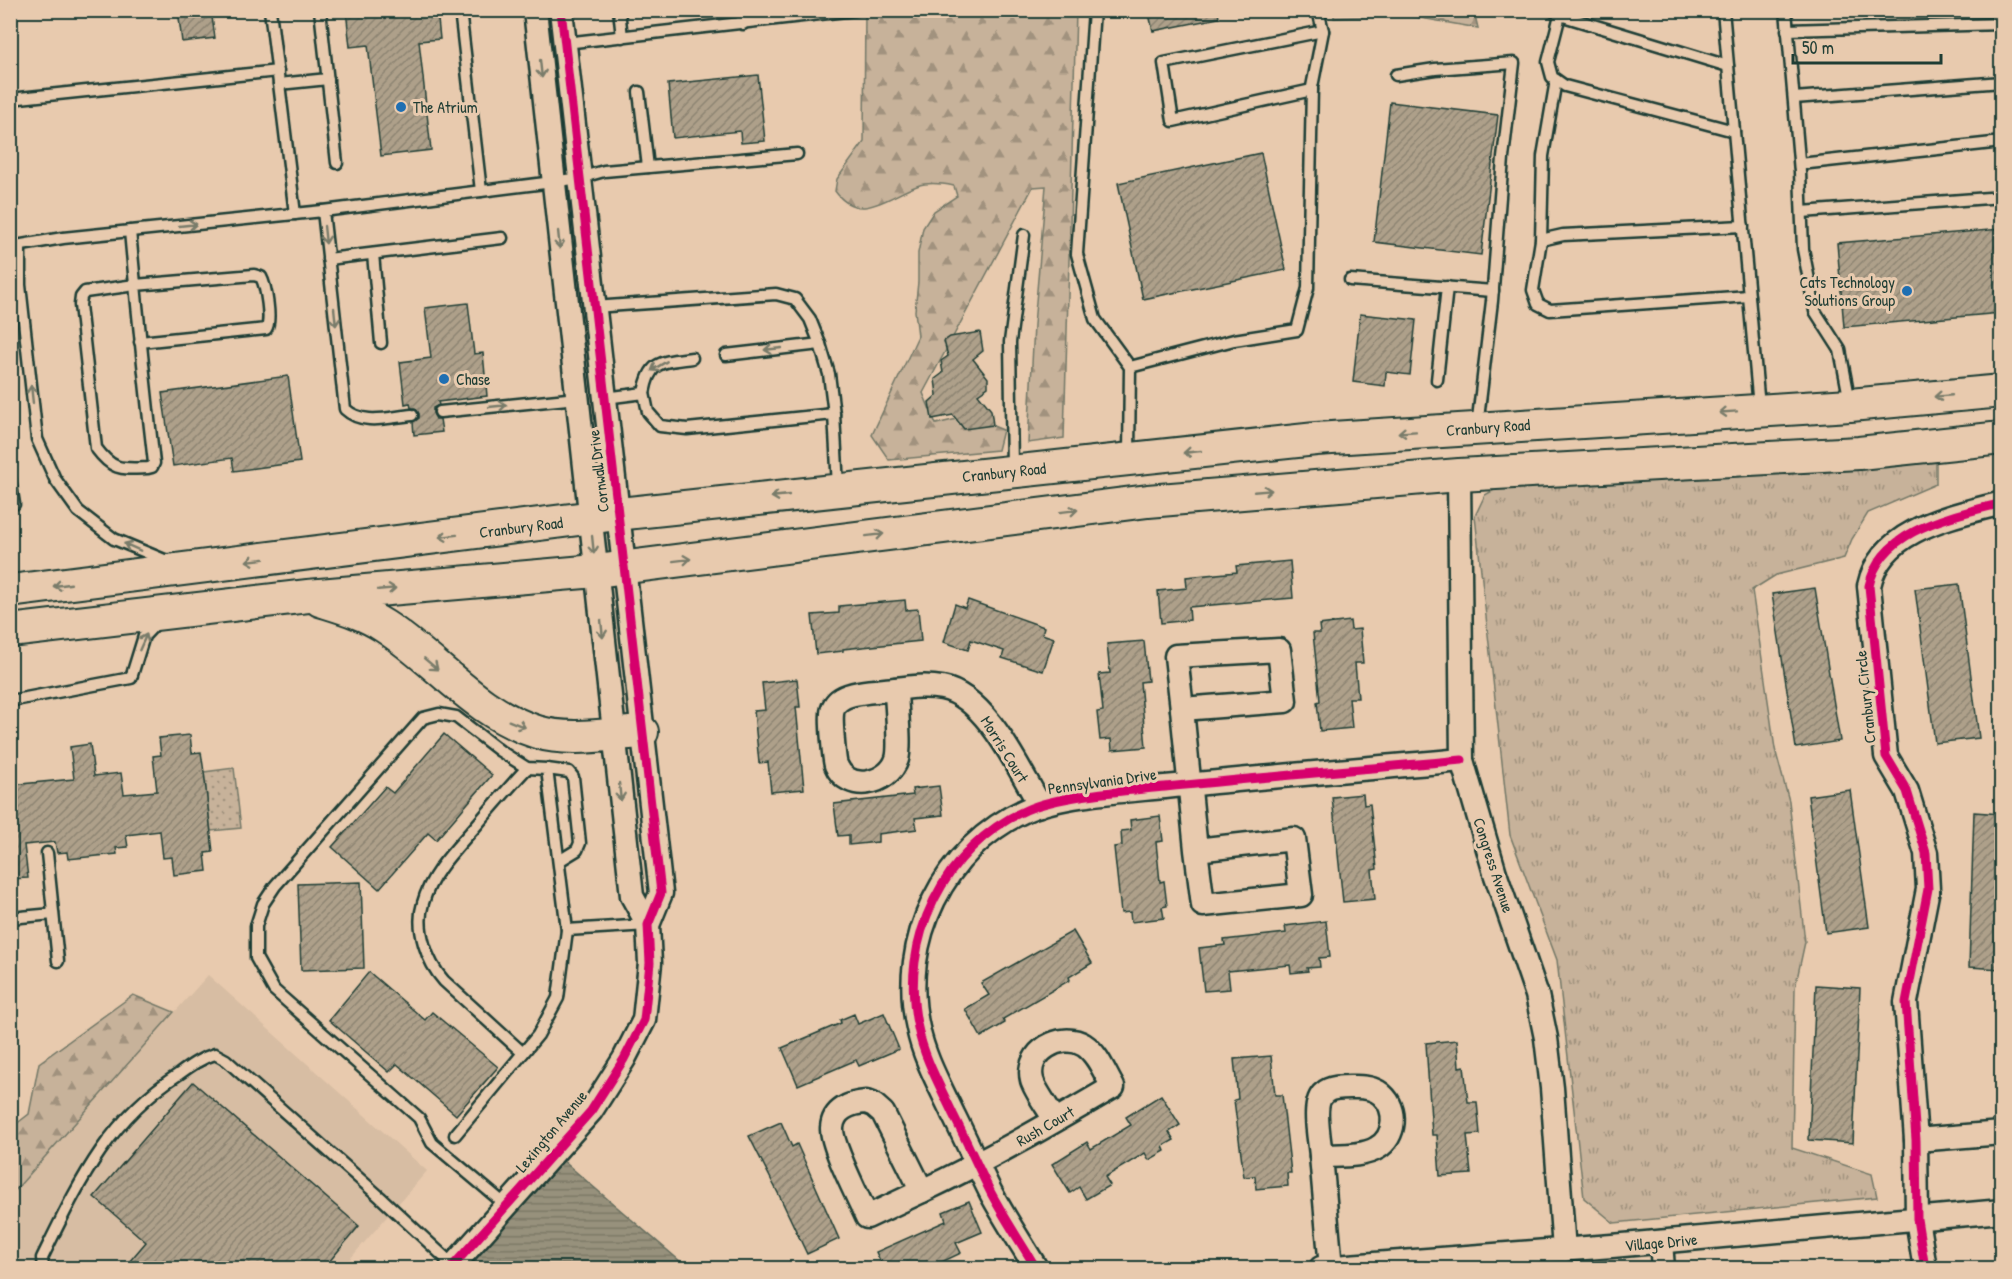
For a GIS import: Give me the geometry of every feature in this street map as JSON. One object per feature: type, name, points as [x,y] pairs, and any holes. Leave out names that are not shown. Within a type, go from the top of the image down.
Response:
[{"type":"main road","name":"Cranbury Road","points":[[10,591],[604,516],[1316,439],[1850,405],[2001,391]]},
{"type":"main road","points":[[10,631],[308,596],[610,569],[1148,501],[1459,475],[1859,453],[2001,438]]},
{"type":"main road","points":[[308,596],[362,614],[384,626],[467,694],[501,717],[539,733],[572,736],[628,733]]},
{"type":"street","name":"Cornwall Drive","points":[[536,10],[577,398],[604,516],[628,733],[632,896],[648,925]]},
{"type":"street","name":"Cornwall Drive","points":[[561,10],[604,398],[604,516]]},
{"type":"street","name":"Congress Avenue","points":[[1459,475],[1462,760],[1495,873],[1537,995],[1546,1038],[1564,1250]]},
{"type":"street","name":"Cranbury Circle","points":[[1924,1269],[1917,1219],[1916,1140],[1906,1002],[1928,889],[1926,853],[1907,791],[1886,756],[1869,586],[1871,574],[1888,550],[1917,529],[1944,518],[2001,503]]},
{"type":"street","points":[[1182,709],[1285,702],[1279,650],[1176,656],[1196,850],[1203,905],[1301,895],[1294,839],[1196,850]]},
{"type":"street","name":"Morris Court","points":[[896,689],[919,686],[942,688],[971,701],[987,719],[1040,805]]},
{"type":"street","name":"Pennsylvania Drive","points":[[1036,1269],[992,1195],[923,1049],[918,1029],[913,989],[916,949],[928,910],[961,859],[990,831],[1016,815],[1040,805],[1106,793],[1189,784],[1462,760]]},
{"type":"street","name":"Lexington Avenue","points":[[452,1267],[591,1111],[624,1059],[644,1020],[650,963],[648,925]]},
{"type":"street","name":"Rush Court","points":[[922,1191],[883,1113],[874,1105],[866,1102],[853,1103],[843,1108],[835,1117],[832,1129],[834,1143],[867,1217],[978,1165],[1113,1087],[1094,1054],[1075,1041],[1064,1040],[1044,1048],[1037,1056],[1033,1066],[1032,1080],[1055,1120]]},
{"type":"street","points":[[1916,1140],[2001,1133]]},
{"type":"street","points":[[1321,1156],[1328,1268]]},
{"type":"street","name":"Village Drive","points":[[1328,1268],[2001,1212]]},
{"type":"street","points":[[1661,1242],[1663,1269]]},
{"type":"lane","points":[[270,10],[295,214]]},
{"type":"lane","points":[[320,10],[337,163]]},
{"type":"lane","points":[[460,10],[481,191]]},
{"type":"lane","points":[[619,10],[622,37]]},
{"type":"lane","points":[[741,10],[743,24]]},
{"type":"lane","points":[[565,44],[855,10]]},
{"type":"lane","points":[[1094,10],[1077,254],[1095,319],[1130,367],[1129,459]]},
{"type":"lane","points":[[1130,367],[1234,340],[1297,330],[1308,288],[1312,90],[1323,31],[1318,10]]},
{"type":"lane","points":[[1723,10],[1759,410]]},
{"type":"lane","points":[[1786,10],[1800,164],[1803,249],[1815,311],[1840,350],[1850,405]]},
{"type":"lane","points":[[1728,66],[1556,13],[1548,62],[1552,77],[1565,86],[1734,131]]},
{"type":"lane","points":[[1788,30],[2001,24]]},
{"type":"lane","points":[[1312,90],[1173,121],[1164,63],[1323,31]]},
{"type":"lane","points":[[1396,75],[1435,69],[1514,63],[1503,158],[1493,291],[1477,428]]},
{"type":"lane","points":[[10,99],[278,71]]},
{"type":"lane","points":[[279,84],[328,79]]},
{"type":"lane","points":[[1556,80],[1543,156],[1541,240],[1533,290],[1538,304],[1550,310],[1749,296]]},
{"type":"lane","points":[[1794,98],[2001,82]]},
{"type":"lane","points":[[639,92],[648,167]]},
{"type":"lane","points":[[1800,164],[2001,142]]},
{"type":"lane","points":[[187,568],[114,539],[78,511],[55,479],[37,439],[15,247],[63,238],[295,214],[553,182],[604,171],[797,154]]},
{"type":"lane","points":[[1802,212],[2001,197]]},
{"type":"lane","points":[[323,210],[345,409],[353,417],[364,420],[412,415]]},
{"type":"lane","points":[[1541,240],[1563,235],[1743,226]]},
{"type":"lane","points":[[130,231],[135,285],[140,342],[154,463],[148,468],[120,470],[105,461],[96,448],[80,305],[81,297],[85,292],[92,289],[135,285],[254,275],[261,277],[264,283],[269,319],[266,329],[140,342]]},
{"type":"lane","points":[[1012,471],[1010,342],[1024,235]]},
{"type":"lane","points":[[328,259],[502,238]]},
{"type":"lane","points":[[373,254],[381,343]]},
{"type":"lane","points":[[1350,280],[1493,291]]},
{"type":"lane","points":[[1437,380],[1448,287]]},
{"type":"lane","points":[[594,308],[776,294],[795,299],[810,319],[829,374],[834,414],[838,490]]},
{"type":"lane","points":[[726,355],[820,344]]},
{"type":"lane","points":[[692,358],[668,361],[653,368],[647,375],[644,393],[648,412],[660,426],[687,429],[834,414]]},
{"type":"lane","points":[[604,398],[644,393]]},
{"type":"lane","points":[[440,412],[577,398]]},
{"type":"lane","points":[[10,479],[14,504],[10,505]]},
{"type":"lane","points":[[10,701],[131,678],[144,636],[165,613]]},
{"type":"lane","points":[[507,1206],[432,1143],[418,1118],[274,990],[256,958],[256,926],[263,904],[289,869],[423,718],[439,714],[456,717],[500,751],[527,768],[569,772],[573,777],[580,843],[577,850],[559,861]]},
{"type":"lane","points":[[523,1053],[434,970],[424,943],[422,905],[441,866],[527,768]]},
{"type":"lane","points":[[455,1135],[538,1035],[558,998],[567,930],[547,769]]},
{"type":"lane","points":[[46,852],[58,961]]},
{"type":"lane","points":[[10,918],[53,914]]},
{"type":"lane","points":[[567,930],[648,925]]},
{"type":"lane","points":[[43,1269],[42,1258],[82,1176],[124,1118],[156,1088],[204,1058],[215,1054],[226,1060],[380,1197],[452,1267]]},
{"type":"shaded area","points":[[208,975],[427,1171],[342,1268],[11,1268],[11,1195]]},
{"type":"shaded area","points":[[554,1153],[688,1268],[451,1268]]},
{"type":"green space","points":[[865,11],[1076,11],[1064,438],[1028,443],[1034,325],[1046,186],[1033,187],[923,393],[936,424],[969,416],[1003,430],[998,450],[889,460],[872,435],[918,336],[915,311],[918,253],[923,228],[934,211],[957,196],[954,186],[926,184],[864,207],[854,206],[844,201],[835,191],[837,179],[864,142]]},
{"type":"green space","points":[[1334,11],[1474,11],[1478,28],[1404,15],[1334,18]]},
{"type":"green space","points":[[1936,459],[1936,484],[1868,513],[1852,539],[1844,558],[1776,575],[1752,590],[1775,749],[1789,801],[1805,942],[1795,988],[1792,1148],[1872,1174],[1877,1197],[1614,1223],[1584,1198],[1557,960],[1510,835],[1475,516],[1485,495],[1507,483]]},
{"type":"green space","points":[[234,768],[241,828],[211,831],[204,772]]},
{"type":"green space","points":[[133,995],[174,1012],[11,1195],[11,1128],[29,1114],[39,1063]]},
{"type":"building","points":[[178,10],[211,10],[215,38],[182,42]]},
{"type":"building","name":"The Atrium","points":[[346,10],[437,10],[440,39],[419,41],[431,150],[381,156],[368,45],[350,47]]},
{"type":"building","points":[[1148,10],[1218,10],[1219,18],[1153,31]]},
{"type":"building","points":[[758,75],[765,141],[741,143],[740,131],[673,138],[668,84]]},
{"type":"building","points":[[1390,102],[1498,115],[1481,255],[1374,242]]},
{"type":"building","points":[[1261,153],[1286,270],[1143,299],[1118,183]]},
{"type":"building","points":[[2001,229],[2001,313],[1844,327],[1837,243]]},
{"type":"building","name":"Chase","points":[[468,303],[474,354],[483,353],[487,396],[438,402],[439,405],[433,408],[433,413],[436,419],[440,419],[442,432],[414,435],[413,422],[419,418],[419,414],[415,408],[411,408],[410,403],[405,404],[400,362],[431,358],[425,308]]},
{"type":"building","points":[[1360,314],[1416,320],[1410,375],[1386,372],[1385,386],[1353,382]]},
{"type":"building","points":[[980,332],[983,351],[973,359],[988,378],[988,387],[978,394],[991,410],[993,425],[964,429],[953,415],[932,419],[929,402],[937,395],[935,379],[943,373],[941,361],[948,356],[944,341],[950,337]]},
{"type":"building","points":[[288,376],[300,462],[234,471],[232,458],[173,466],[162,393]]},
{"type":"building","points":[[1290,561],[1293,598],[1189,607],[1190,620],[1161,623],[1158,591],[1187,588],[1186,577],[1237,572],[1236,566]]},
{"type":"building","points":[[1959,584],[1979,738],[1935,743],[1915,589]]},
{"type":"building","points":[[1815,588],[1840,741],[1796,748],[1772,594]]},
{"type":"building","points":[[905,600],[906,610],[918,609],[921,641],[816,654],[812,615],[839,613],[839,606]]},
{"type":"building","points":[[968,600],[1044,627],[1042,634],[1054,638],[1043,671],[1002,658],[1004,651],[971,640],[968,650],[944,642],[955,604],[965,608]]},
{"type":"building","points":[[1350,621],[1351,630],[1360,629],[1363,663],[1355,663],[1358,698],[1349,698],[1352,728],[1320,731],[1317,702],[1320,701],[1313,633],[1320,633],[1319,625]]},
{"type":"building","points":[[1144,641],[1148,681],[1140,682],[1146,747],[1112,750],[1111,739],[1100,740],[1097,712],[1103,711],[1099,674],[1110,673],[1107,644]]},
{"type":"building","points":[[797,679],[800,707],[796,707],[804,789],[771,792],[768,762],[759,763],[754,711],[765,710],[762,683]]},
{"type":"building","points":[[444,734],[492,775],[436,840],[428,833],[379,889],[332,847],[385,787],[393,793]]},
{"type":"building","points":[[190,735],[192,753],[201,752],[204,772],[213,852],[205,853],[207,871],[174,875],[172,857],[163,858],[160,831],[126,835],[128,847],[116,848],[117,854],[68,859],[67,852],[57,853],[55,842],[24,845],[28,878],[10,879],[10,785],[74,779],[70,747],[90,744],[94,776],[121,773],[124,794],[157,791],[153,756],[161,755],[159,738]]},
{"type":"building","points":[[939,786],[943,815],[915,818],[917,829],[878,834],[878,842],[849,845],[849,835],[838,836],[834,804],[913,795],[912,789]]},
{"type":"building","points":[[1850,790],[1869,927],[1826,933],[1808,796]]},
{"type":"building","points":[[1363,794],[1364,805],[1370,804],[1377,869],[1372,870],[1375,899],[1343,902],[1332,797]]},
{"type":"building","points":[[1974,812],[2001,814],[2001,969],[1969,967]]},
{"type":"building","points":[[1160,816],[1163,841],[1156,842],[1160,882],[1164,881],[1167,906],[1162,907],[1164,918],[1131,922],[1130,912],[1121,913],[1114,847],[1122,846],[1121,831],[1131,830],[1130,820]]},
{"type":"building","points":[[361,882],[364,968],[301,970],[298,884]]},
{"type":"building","points":[[1326,921],[1330,957],[1319,958],[1320,967],[1291,973],[1290,965],[1228,971],[1230,989],[1204,991],[1199,948],[1225,945],[1224,940],[1286,933],[1285,926]]},
{"type":"building","points":[[1073,931],[1092,963],[1069,977],[1070,980],[1003,1019],[1005,1023],[981,1037],[965,1009],[989,995],[981,983]]},
{"type":"building","points":[[369,972],[425,1020],[432,1012],[498,1067],[456,1115],[397,1064],[389,1072],[329,1020]]},
{"type":"building","points":[[1816,985],[1860,988],[1853,1143],[1809,1140]]},
{"type":"building","points":[[884,1013],[899,1049],[859,1066],[856,1060],[798,1085],[782,1048],[841,1023],[840,1020],[854,1014],[858,1024]]},
{"type":"building","points":[[1457,1040],[1459,1067],[1464,1066],[1468,1102],[1477,1102],[1480,1134],[1467,1135],[1471,1174],[1440,1176],[1437,1135],[1432,1135],[1426,1043]]},
{"type":"building","points":[[1271,1056],[1275,1095],[1282,1095],[1291,1173],[1287,1173],[1288,1186],[1256,1189],[1255,1176],[1244,1177],[1234,1100],[1238,1099],[1234,1059]]},
{"type":"building","points":[[193,1082],[359,1226],[323,1269],[123,1269],[146,1242],[94,1197]]},
{"type":"building","points":[[1161,1095],[1180,1125],[1169,1132],[1174,1140],[1163,1146],[1165,1151],[1149,1160],[1145,1153],[1105,1177],[1110,1185],[1086,1199],[1079,1187],[1070,1193],[1052,1164],[1087,1142],[1091,1149],[1131,1125],[1126,1117]]},
{"type":"building","points":[[781,1122],[792,1147],[797,1144],[839,1239],[807,1254],[749,1136]]},
{"type":"building","points":[[969,1201],[982,1232],[956,1243],[961,1253],[927,1269],[884,1269],[876,1252],[946,1221],[943,1212]]},
{"type":"cycle path","points":[[451,1268],[591,1111],[624,1059],[644,1020],[650,963],[648,925],[661,893],[561,10]]},
{"type":"cycle path","points":[[1925,1268],[1917,1219],[1916,1140],[1906,1002],[1928,889],[1926,853],[1907,791],[1886,756],[1869,586],[1876,566],[1888,550],[1904,538],[1942,520],[2002,503]]},
{"type":"cycle path","points":[[1036,1268],[986,1183],[933,1072],[918,1028],[914,995],[915,962],[922,931],[934,900],[951,872],[972,847],[997,826],[1026,810],[1058,800],[1113,792],[1462,760]]},
{"type":"place","name":"The Atrium","points":[[401,107]]},
{"type":"place","name":"Cats Technology Solutions Group","points":[[1907,291]]},
{"type":"place","name":"Chase","points":[[444,379]]}]
